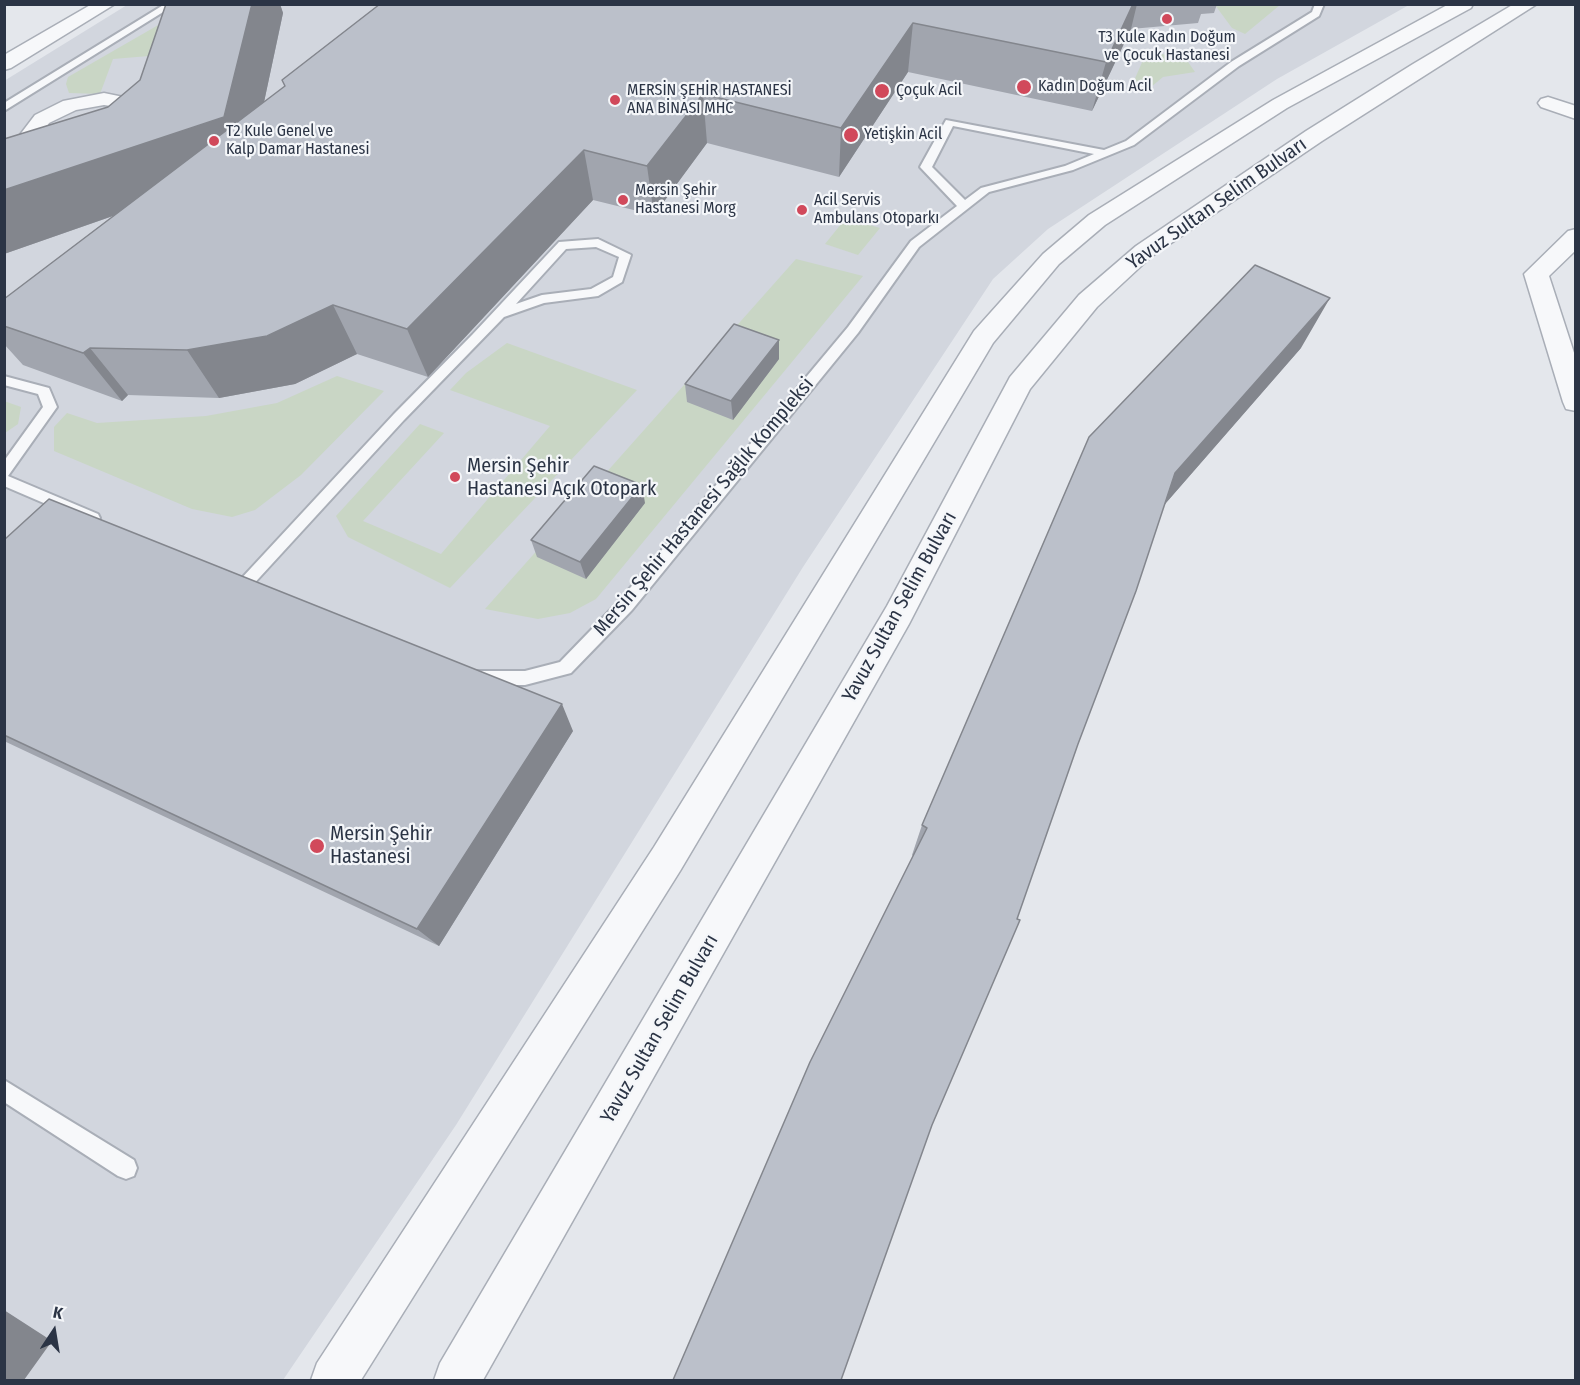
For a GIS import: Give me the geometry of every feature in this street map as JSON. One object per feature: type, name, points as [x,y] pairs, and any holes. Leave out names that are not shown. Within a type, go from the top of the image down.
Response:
[{"type":"street","points":[[4,64],[106,4]]},
{"type":"street","points":[[334,1380],[667,859],[984,337],[1051,259],[1097,220],[1280,104],[1464,4]]},
{"type":"street","name":"Yavuz Sultan Selim Bulvarı","points":[[457,1380],[898,615],[1018,384],[1088,301],[1144,251],[1420,68],[1528,4]]},
{"type":"street","points":[[1548,103],[1575,113]]},
{"type":"street","points":[[1575,236],[1536,274],[1575,402]]},
{"type":"lane","points":[[4,108],[172,4]]},
{"type":"lane","name":"Mersin Şehir Hastanesi Sağlık Kompleksi","points":[[467,674],[478,678],[525,678],[565,668],[641,586],[853,330],[915,244],[985,190],[1069,168],[1130,143],[1235,64],[1316,14],[1320,4]]},
{"type":"lane","points":[[964,206],[926,167],[950,122],[1106,153]]},
{"type":"lane","points":[[245,585],[399,417],[477,338],[499,314],[563,245],[598,243],[625,255],[618,279],[594,293],[542,299],[499,314]]},
{"type":"lane","points":[[4,380],[44,391],[50,407],[4,472]]},
{"type":"lane","points":[[4,480],[109,525]]},
{"type":"lane","points":[[4,1090],[126,1168]]},
{"type":"shaded area","name":"Mersin Şehir Hastanesi","points":[[127,5],[1409,5],[1277,79],[1048,229],[993,279],[803,567],[456,1125],[283,1380],[5,1380],[4,81]]},
{"type":"green space","points":[[193,5],[161,55],[113,59],[100,94],[69,93],[66,84],[68,77]]},
{"type":"green space","points":[[1215,5],[1280,5],[1245,34],[1232,28]]},
{"type":"green space","points":[[1147,51],[1186,59],[1195,72],[1163,77],[1151,87],[1133,83]]},
{"type":"green space","points":[[846,218],[880,228],[858,255],[825,244]]},
{"type":"green space","points":[[796,259],[863,276],[596,599],[570,613],[538,619],[485,609]]},
{"type":"green space","points":[[507,343],[637,390],[450,588],[348,537],[336,516],[420,424],[444,433],[363,521],[441,554],[550,426],[450,390],[466,373]]},
{"type":"green space","points":[[337,376],[384,391],[301,475],[255,510],[232,517],[192,509],[54,451],[54,427],[67,413],[97,423],[206,416],[277,403]]},
{"type":"green space","points":[[4,401],[21,407],[18,424],[5,433]]},
{"type":"building","points":[[166,4],[252,4],[224,117],[4,190],[4,139],[108,107],[140,80]]},
{"type":"building","points":[[380,4],[1133,4],[1106,62],[913,23],[841,128],[703,94],[647,166],[584,150],[407,329],[333,305],[267,336],[187,350],[90,348],[83,353],[4,326],[4,299],[285,86],[282,80]]},
{"type":"building","points":[[1255,265],[1330,298],[1175,473],[1136,591],[1078,744],[1017,919],[1020,920],[932,1125],[841,1380],[673,1380],[810,1062],[927,828],[922,825],[1089,437]]},
{"type":"building","points":[[734,324],[779,340],[731,401],[685,384]]},
{"type":"building","points":[[594,466],[642,485],[580,562],[531,540]]},
{"type":"building","points":[[49,499],[562,704],[417,929],[4,735],[4,540]]},
{"type":"place","name":"T3 Kule Kadın Doğum ve Çocuk Hastanesi","points":[[1167,19]]},
{"type":"place","name":"Kadın Doğum Acil","points":[[1024,87]]},
{"type":"place","name":"Çoçuk Acil","points":[[882,91]]},
{"type":"place","name":"MERSİN ŞEHİR HASTANESİ ANA BİNASI MHC","points":[[615,100]]},
{"type":"place","name":"Yetişkin Acil","points":[[851,135]]},
{"type":"place","name":"T2 Kule Genel ve Kalp Damar Hastanesi","points":[[214,141]]},
{"type":"place","name":"Mersin Şehir Hastanesi Morg","points":[[623,200]]},
{"type":"place","name":"Acil Servis Ambulans Otoparkı","points":[[802,210]]},
{"type":"place","name":"Mersin Şehir Hastanesi Açık Otopark","points":[[455,477]]},
{"type":"place","name":"Mersin Şehir Hastanesi","points":[[317,846]]}]
